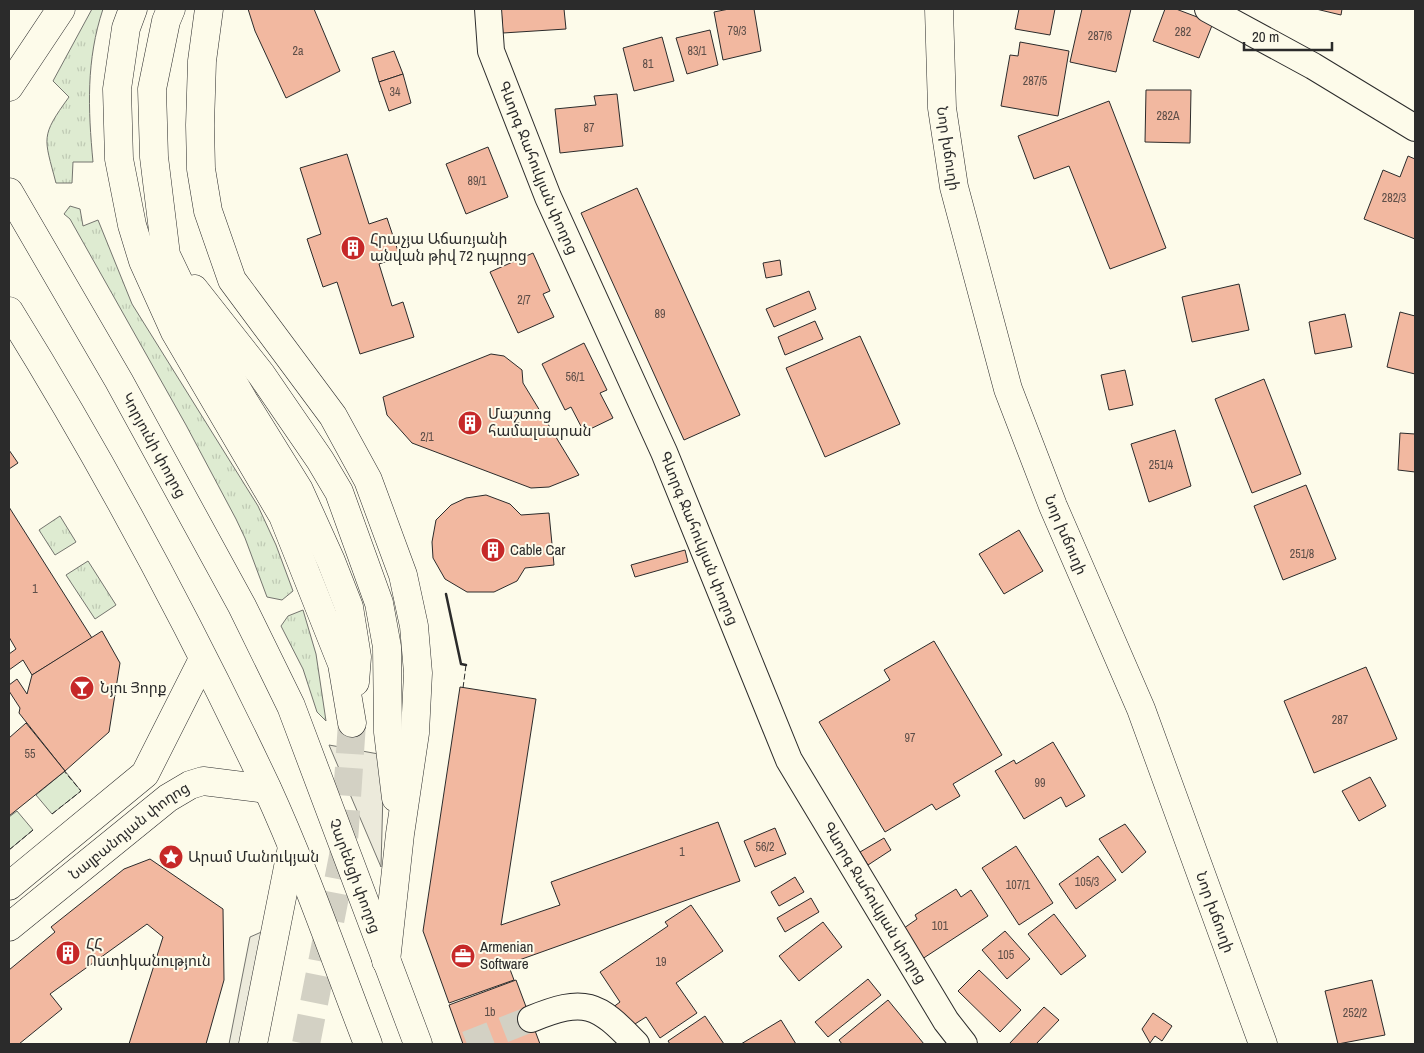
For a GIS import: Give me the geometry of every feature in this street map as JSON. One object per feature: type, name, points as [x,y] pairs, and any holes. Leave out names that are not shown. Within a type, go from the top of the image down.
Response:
[{"type":"main road","points":[[9,87],[61,9]]},
{"type":"main road","points":[[134,9],[126,28],[117,89],[119,159],[132,224],[143,261],[174,332],[283,516],[342,664],[352,723],[357,657],[349,607],[335,570],[299,490],[244,403],[202,330],[166,255],[154,157],[152,89],[166,21],[172,9]]},
{"type":"main road","points":[[209,9],[202,61],[200,125],[201,169],[208,210],[232,280],[333,416],[368,480],[403,575],[414,626],[418,674],[415,733],[400,834],[386,961]]},
{"type":"main road","name":"Նոր խճուղի","points":[[939,9],[942,108],[954,187],[1008,389],[1053,506],[1140,709],[1263,1044]]},
{"type":"main road","name":"Կորյունի փողոց","points":[[9,192],[119,381],[242,606],[291,706]]},
{"type":"main road","points":[[166,255],[221,321],[261,374],[320,460],[339,492],[360,545],[381,612],[387,647],[388,732],[400,834]]},
{"type":"main road","points":[[9,311],[64,400],[203,660],[267,789],[292,847],[368,1044]]},
{"type":"main road","points":[[9,886],[145,774],[203,660]]},
{"type":"main road","name":"Չարենցի փողոց","points":[[291,706],[418,1044]]},
{"type":"main road","name":"Նալբանդյան փողոց","points":[[9,927],[168,798],[190,785],[203,781],[267,789]]},
{"type":"main road","points":[[253,1044],[292,847]]},
{"type":"street","name":"Գևորգ Ջահուկյան փողոց","points":[[488,9],[491,51],[548,196],[664,452],[789,760],[946,1021],[964,1044]]},
{"type":"street","points":[[1208,9],[1313,66],[1415,128]]},
{"type":"street","points":[[531,1019],[565,1007],[597,1010],[609,1017],[636,1044]]},
{"type":"green space","points":[[92,9],[103,9],[97,28],[91,66],[89,104],[93,162],[73,162],[72,183],[56,183],[47,146],[47,138],[53,121],[69,97],[53,81]]},
{"type":"green space","points":[[70,206],[80,209],[83,226],[98,220],[132,304],[258,506],[276,545],[293,591],[282,600],[267,597],[236,519],[186,425],[70,219],[64,214]]},
{"type":"green space","points":[[60,516],[76,542],[55,555],[39,530]]},
{"type":"green space","points":[[88,561],[116,605],[95,619],[66,575]]},
{"type":"green space","points":[[303,610],[316,654],[326,721],[317,712],[303,669],[281,626],[288,616]]},
{"type":"green space","points":[[65,771],[81,791],[52,814],[36,795]]},
{"type":"green space","points":[[17,811],[33,830],[9,850],[9,817]]},
{"type":"shaded area","points":[[329,745],[384,755],[381,867]]},
{"type":"shaded area","points":[[266,930],[244,1044],[229,1044],[250,937]]},
{"type":"building","points":[[248,9],[314,9],[340,71],[286,98],[255,31]]},
{"type":"building","points":[[501,9],[564,9],[566,29],[503,33]]},
{"type":"building","points":[[729,9],[754,9],[761,51],[723,60],[714,12]]},
{"type":"building","points":[[1019,9],[1055,9],[1050,35],[1015,29]]},
{"type":"building","points":[[1082,9],[1131,9],[1116,72],[1070,62]]},
{"type":"building","points":[[1165,9],[1176,9],[1213,23],[1199,58],[1153,41]]},
{"type":"building","points":[[1316,9],[1342,9],[1341,15]]},
{"type":"building","points":[[710,30],[718,65],[687,74],[676,38]]},
{"type":"building","points":[[662,37],[674,81],[634,91],[623,48]]},
{"type":"building","points":[[1020,42],[1069,51],[1058,116],[1001,106],[1010,55],[1018,56]]},
{"type":"building","points":[[394,51],[403,74],[379,82],[372,58]]},
{"type":"building","points":[[403,74],[411,103],[389,111],[379,82]]},
{"type":"building","points":[[1146,90],[1191,90],[1190,143],[1145,142]]},
{"type":"building","points":[[617,94],[623,146],[560,153],[555,109],[596,105],[594,96]]},
{"type":"building","points":[[1109,101],[1166,248],[1110,269],[1069,166],[1034,179],[1018,136]]},
{"type":"building","points":[[488,147],[508,197],[466,214],[446,164]]},
{"type":"building","name":"Հրաչյա Աճառյանի անվան թիվ 72 դպրոց","points":[[347,154],[369,224],[387,218],[400,257],[379,264],[392,306],[403,302],[414,337],[360,354],[337,282],[323,287],[307,239],[321,234],[300,168]]},
{"type":"building","points":[[1408,156],[1415,159],[1415,239],[1364,219],[1383,170],[1400,177]]},
{"type":"building","points":[[637,188],[740,415],[684,440],[581,213]]},
{"type":"building","points":[[533,253],[550,291],[543,294],[554,317],[518,333],[490,272]]},
{"type":"building","points":[[780,260],[782,275],[766,278],[763,263]]},
{"type":"building","points":[[1239,284],[1249,330],[1192,342],[1182,297]]},
{"type":"building","points":[[809,291],[816,309],[774,327],[766,309]]},
{"type":"building","points":[[1400,312],[1415,316],[1415,374],[1387,367]]},
{"type":"building","points":[[1345,314],[1352,347],[1315,354],[1309,322]]},
{"type":"building","points":[[815,321],[823,339],[785,355],[778,337]]},
{"type":"building","points":[[860,336],[900,424],[825,457],[786,368]]},
{"type":"building","points":[[584,343],[607,390],[600,393],[613,418],[584,432],[571,407],[565,410],[542,364]]},
{"type":"building","name":"Մաշտոց համալսարան","points":[[491,354],[504,356],[522,370],[523,383],[579,475],[549,487],[531,488],[412,443],[387,415],[383,397]]},
{"type":"building","points":[[1125,370],[1133,405],[1109,410],[1101,375]]},
{"type":"building","points":[[1264,379],[1301,474],[1252,493],[1215,399]]},
{"type":"building","points":[[1175,430],[1191,486],[1149,502],[1131,444]]},
{"type":"building","points":[[1400,433],[1415,434],[1415,472],[1398,470]]},
{"type":"building","points":[[9,450],[18,463],[9,469]]},
{"type":"building","points":[[1306,485],[1336,559],[1283,580],[1254,506]]},
{"type":"building","name":"Cable Car","points":[[486,495],[510,504],[521,515],[549,513],[554,565],[525,568],[517,581],[494,592],[467,592],[445,579],[433,558],[432,542],[436,520],[451,505],[466,498]]},
{"type":"building","points":[[9,507],[92,638],[32,675],[23,660],[9,670],[9,654],[16,649],[9,637]]},
{"type":"building","points":[[1019,530],[1043,571],[1004,594],[979,554]]},
{"type":"building","points":[[685,550],[688,562],[635,577],[631,565]]},
{"type":"building","points":[[102,631],[120,663],[109,732],[65,771],[19,713],[20,708],[9,691],[9,685],[17,679],[27,694],[32,675]]},
{"type":"building","points":[[934,641],[1002,755],[953,784],[960,796],[936,810],[932,804],[885,832],[819,722],[890,680],[884,670]]},
{"type":"building","points":[[1366,667],[1397,739],[1314,773],[1284,701]]},
{"type":"building","points":[[460,687],[536,699],[501,925],[560,905],[551,882],[718,822],[740,881],[508,964],[514,980],[449,1003],[423,931]]},
{"type":"building","points":[[26,723],[65,771],[9,816],[9,738]]},
{"type":"building","points":[[1053,742],[1085,796],[1066,807],[1061,797],[1024,819],[995,771],[1014,760],[1016,764]]},
{"type":"building","points":[[1370,777],[1386,806],[1359,821],[1342,791]]},
{"type":"building","points":[[1125,824],[1146,852],[1122,873],[1099,839]]},
{"type":"building","points":[[775,828],[786,854],[755,867],[744,841]]},
{"type":"building","points":[[884,838],[891,850],[868,865],[860,852]]},
{"type":"building","points":[[1016,846],[1053,903],[1019,925],[982,868]]},
{"type":"building","points":[[1098,856],[1116,880],[1076,909],[1059,884]]},
{"type":"building","name":"ՀՀ Ոստիկանություն","points":[[150,859],[223,909],[224,980],[206,1044],[129,1044],[163,937],[147,924],[50,994],[62,1009],[19,1044],[9,1044],[9,970],[55,932],[51,927],[124,869]]},
{"type":"building","points":[[795,877],[804,892],[779,906],[771,892]]},
{"type":"building","points":[[956,889],[961,897],[971,890],[988,916],[916,963],[897,933],[917,919],[915,915]]},
{"type":"building","points":[[811,898],[819,912],[785,932],[777,918]]},
{"type":"building","points":[[691,905],[723,951],[676,983],[697,1013],[660,1038],[646,1017],[627,1029],[612,1008],[620,1002],[600,972],[668,926],[665,922]]},
{"type":"building","points":[[1054,914],[1086,956],[1061,975],[1028,934]]},
{"type":"building","points":[[823,922],[842,947],[799,981],[779,956]]},
{"type":"building","points":[[1005,931],[1030,959],[1007,979],[982,950]]},
{"type":"building","points":[[979,970],[1021,1010],[1000,1032],[958,991]]},
{"type":"building","points":[[868,979],[881,995],[828,1037],[815,1022]]},
{"type":"building","points":[[516,980],[540,1044],[463,1044],[449,1005]]},
{"type":"building","points":[[1372,980],[1385,1035],[1338,1044],[1325,991]]},
{"type":"building","points":[[888,1000],[924,1044],[842,1044],[839,1040]]},
{"type":"building","points":[[1044,1007],[1059,1020],[1036,1044],[1009,1044]]},
{"type":"building","points":[[1153,1013],[1172,1026],[1162,1041],[1155,1036],[1150,1043],[1142,1029]]},
{"type":"building","points":[[705,1016],[724,1044],[670,1044],[668,1041]]},
{"type":"building","points":[[781,1020],[796,1044],[741,1044]]},
{"type":"tunnel","points":[[306,1044],[343,856],[352,723]]},
{"type":"tunnel","points":[[467,1044],[531,1019]]},
{"type":"fence","points":[[463,688],[466,665]]},
{"type":"fence","points":[[52,814],[81,791],[64,771]]},
{"type":"fence","points":[[9,850],[33,830]]},
{"type":"wall","points":[[446,594],[461,664],[466,665]]},
{"type":"place","name":"Հրաչյա Աճառյանի անվան թիվ 72 դպրոց","points":[[353,248]]},
{"type":"place","name":"Մաշտոց համալսարան","points":[[470,423]]},
{"type":"place","name":"Cable Car","points":[[493,550]]},
{"type":"place","name":"Նյու Յորք","points":[[82,688]]},
{"type":"place","name":"Արամ Մանուկյան","points":[[171,857]]},
{"type":"place","name":"ՀՀ Ոստիկանություն","points":[[68,953]]},
{"type":"place","name":"Armenian Software","points":[[463,956]]}]
